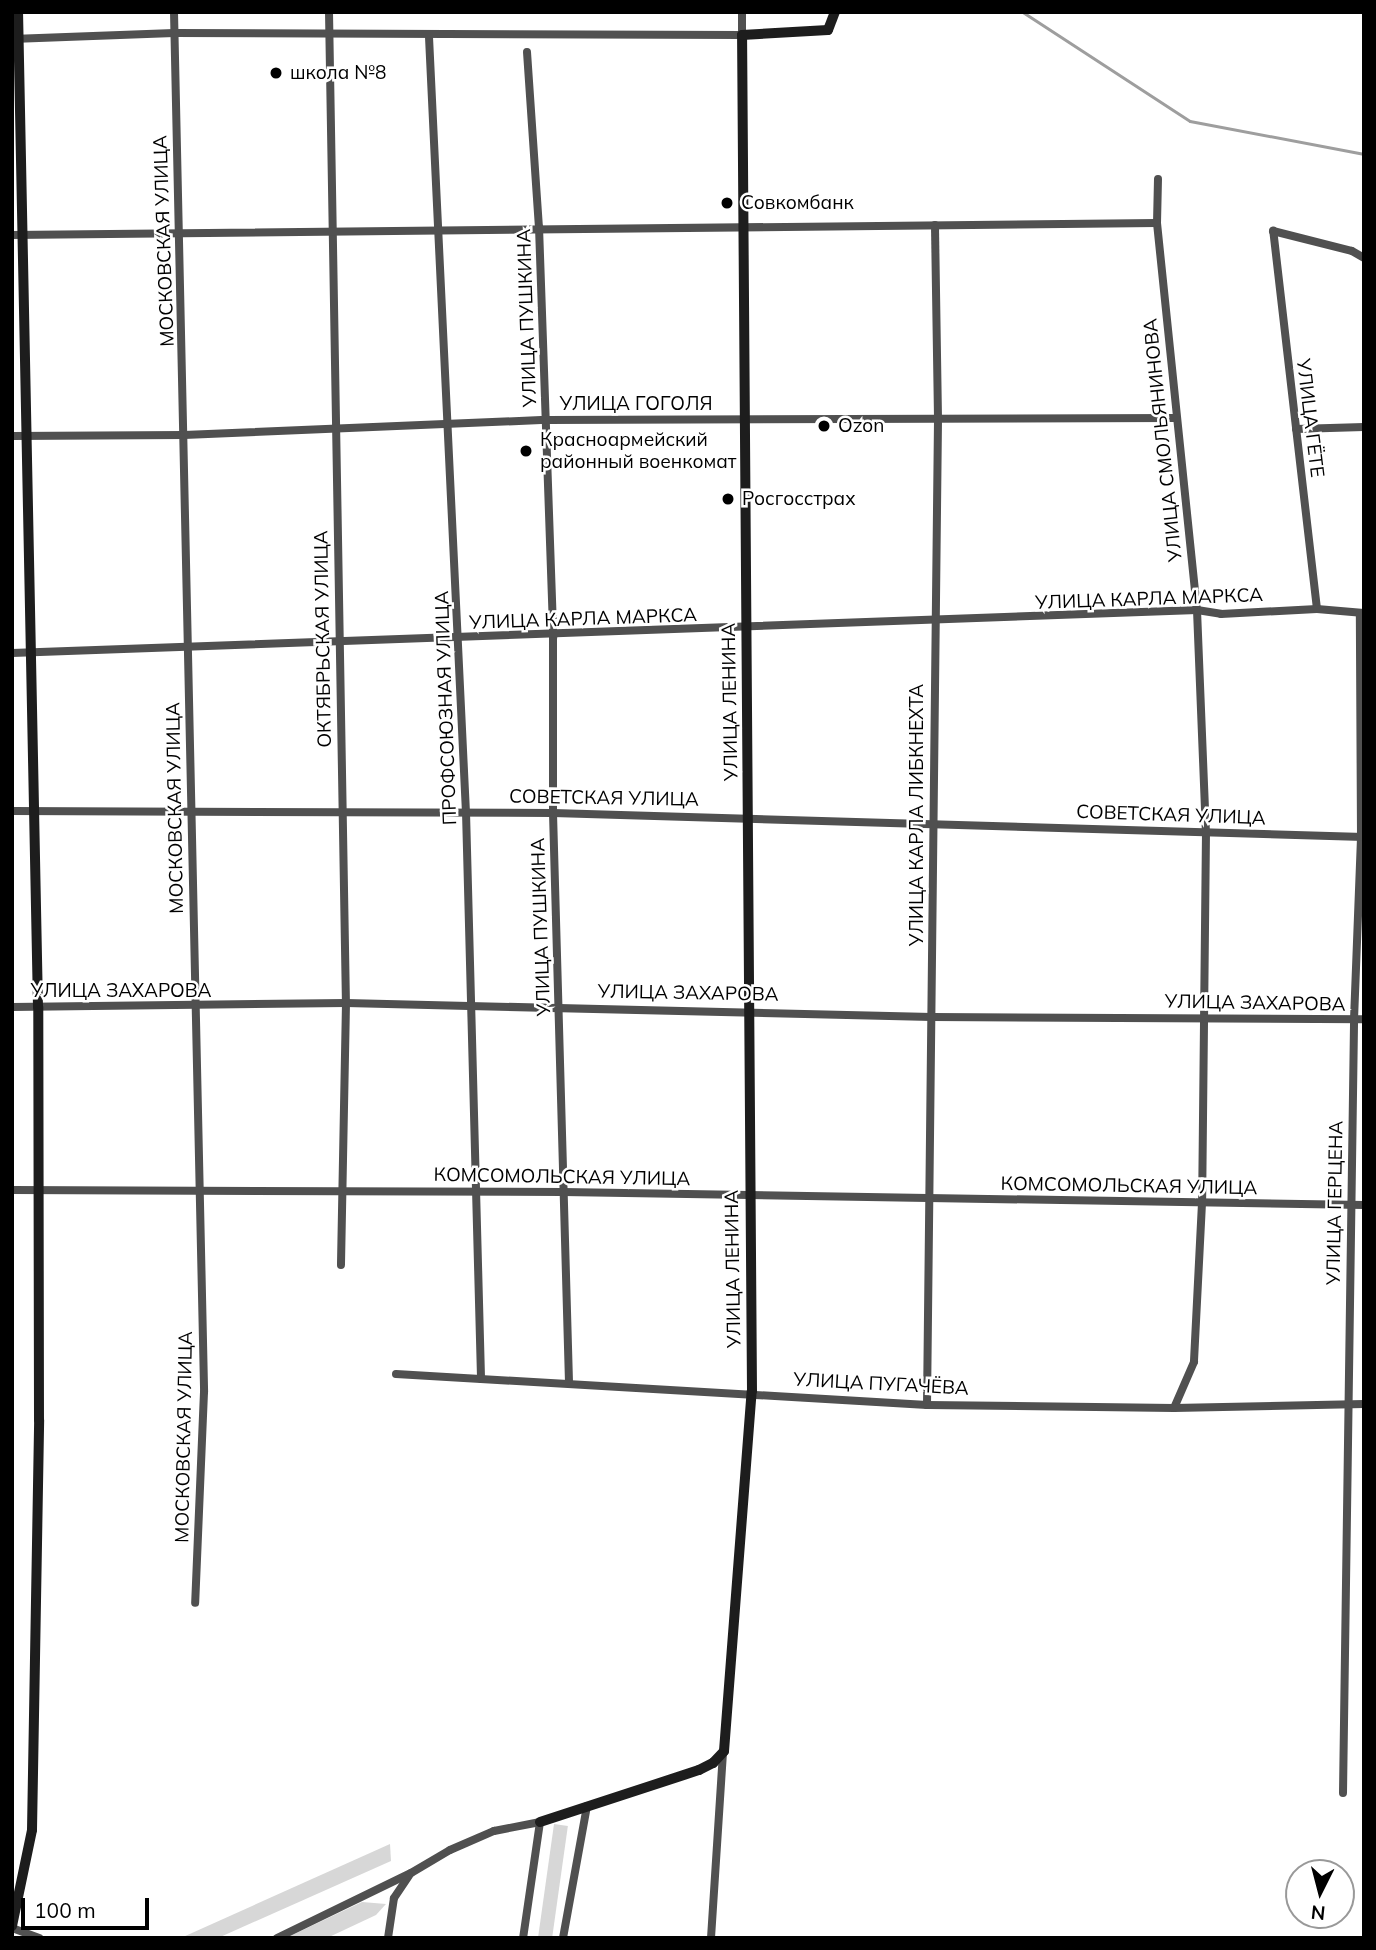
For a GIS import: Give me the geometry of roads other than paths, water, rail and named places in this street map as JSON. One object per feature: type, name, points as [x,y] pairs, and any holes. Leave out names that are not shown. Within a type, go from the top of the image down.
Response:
[{"type":"street","points":[[18,12],[15,39],[24,235],[32,652],[32,811],[38,1007],[37,1582],[32,1830],[12,1927],[39,1938]]},
{"type":"street","name":"МОСКОВСКАЯ УЛИЦА","points":[[174,12],[192,811],[193,1007],[204,1392],[195,1603]]},
{"type":"street","name":"ОКТЯБРЬСКАЯ УЛИЦА","points":[[329,12],[334,429],[346,1003],[341,1265]]},
{"type":"street","name":"УЛИЦА ЛЕНИНА","points":[[723,1751],[752,1391],[742,12]]},
{"type":"street","points":[[15,39],[174,33],[429,37],[742,35],[828,30],[835,12]]},
{"type":"street","name":"ПРОФСОЮЗНАЯ УЛИЦА","points":[[429,37],[450,426],[466,812],[481,1379]]},
{"type":"street","name":"УЛИЦА ПУШКИНА","points":[[527,52],[539,227],[554,636],[553,813],[561,1006],[569,1381]]},
{"type":"street","name":"УЛИЦА СМОЛЬЯНИНОВА","points":[[1158,178],[1157,223],[1197,610],[1206,832],[1202,1203],[1194,1362],[1174,1408]]},
{"type":"street","points":[[12,235],[333,233],[539,227],[1157,223]]},
{"type":"street","name":"УЛИЦА КАРЛА ЛИБКНЕХТА","points":[[927,1405],[938,418],[935,225]]},
{"type":"street","name":"УЛИЦА ГЁТЕ","points":[[1317,609],[1273,231],[1364,258]]},
{"type":"street","name":"УЛИЦА ГОГОЛЯ","points":[[12,436],[184,435],[547,420],[1176,418]]},
{"type":"street","points":[[1296,429],[1364,428]]},
{"type":"street","name":"УЛИЦА КАРЛА МАРКСА","points":[[12,653],[459,640],[1197,610],[1221,614],[1317,609],[1362,613]]},
{"type":"street","name":"УЛИЦА ГЕРЦЕНА","points":[[1343,1793],[1354,1020],[1362,837],[1362,613]]},
{"type":"street","name":"СОВЕТСКАЯ УЛИЦА","points":[[12,811],[341,809],[553,813],[934,821],[1362,837]]},
{"type":"street","name":"УЛИЦА ЗАХАРОВА","points":[[12,1007],[193,1007],[346,1003],[472,1008],[561,1006],[749,1010],[932,1017],[1364,1019]]},
{"type":"street","name":"КОМСОМОЛЬСКАЯ УЛИЦА","points":[[12,1190],[749,1194],[1364,1205]]},
{"type":"street","name":"УЛИЦА ПУГАЧЁВА","points":[[396,1374],[752,1391],[927,1405],[1174,1408],[1364,1404]]},
{"type":"street","points":[[276,1938],[411,1873],[450,1850],[494,1831],[540,1822],[699,1770],[713,1763],[723,1751]]},
{"type":"street","points":[[711,1938],[723,1751]]},
{"type":"street","points":[[563,1938],[587,1806]]},
{"type":"street","points":[[523,1938],[540,1822]]},
{"type":"street","points":[[388,1938],[394,1898],[411,1873]]},
{"type":"waterway","points":[[1023,12],[1190,121],[1364,154]]},
{"type":"place","name":"школа №8","points":[[276,73]]},
{"type":"place","name":"Совкомбанк","points":[[727,203]]},
{"type":"place","name":"Ozon","points":[[824,426]]},
{"type":"place","name":"Красноармейский районный военкомат","points":[[526,451]]},
{"type":"place","name":"Росгосстрах","points":[[728,499]]}]
